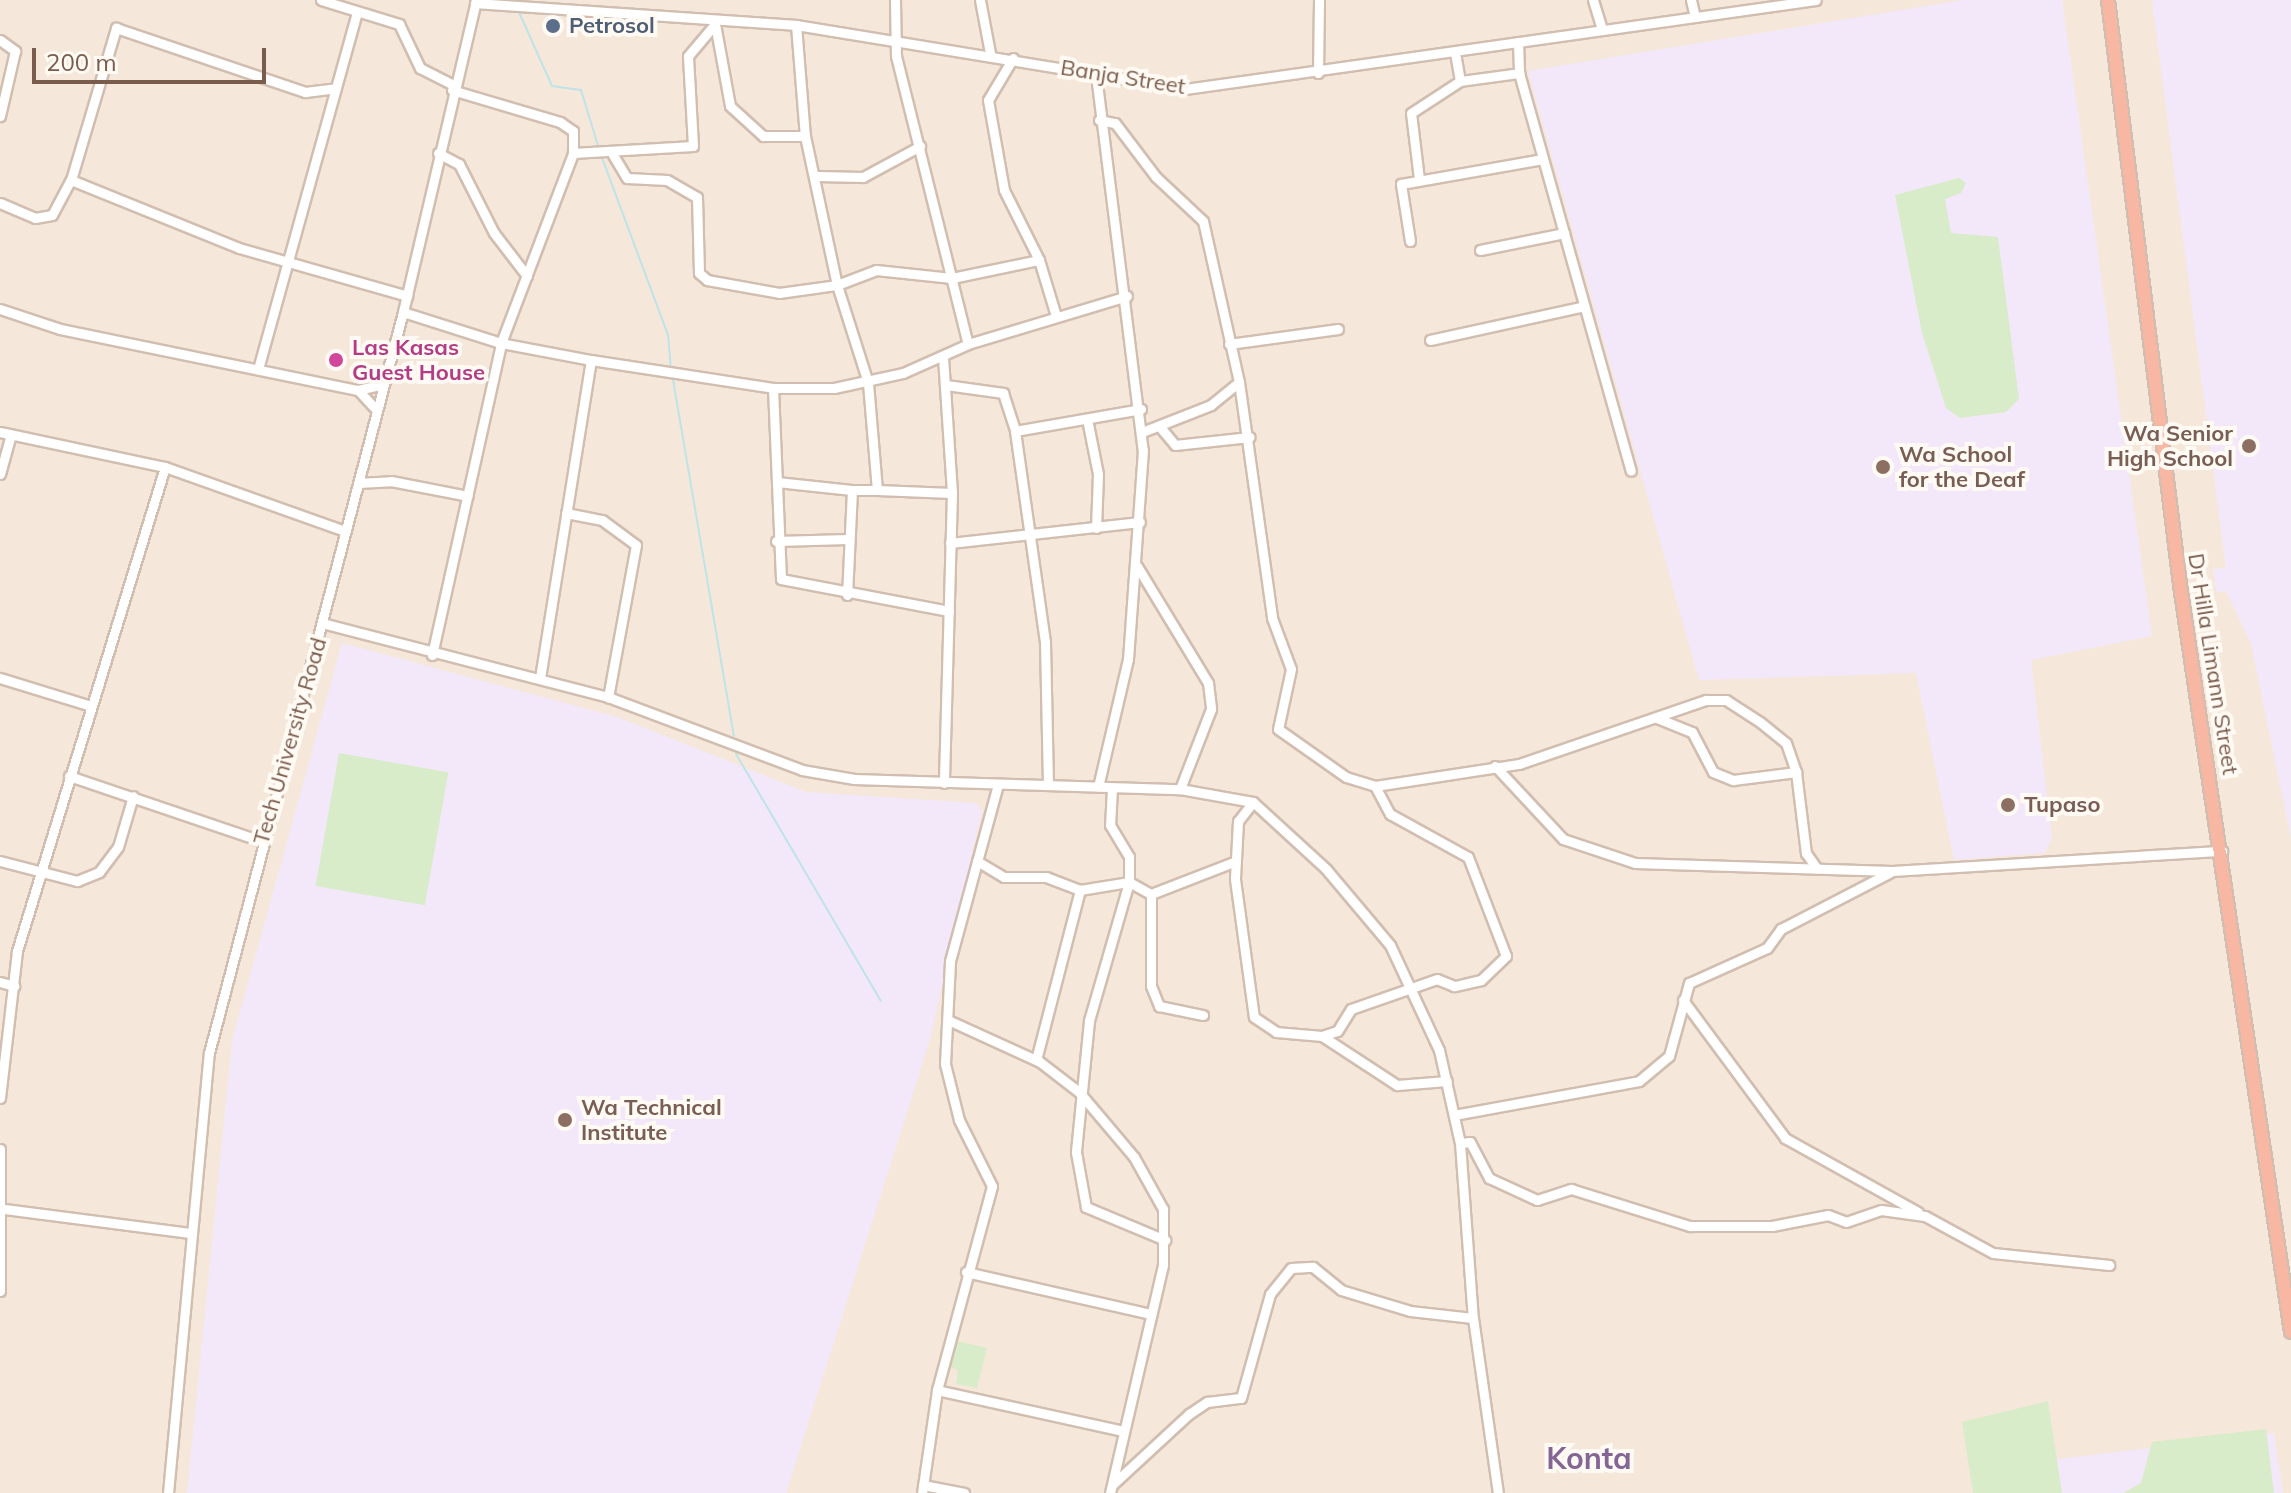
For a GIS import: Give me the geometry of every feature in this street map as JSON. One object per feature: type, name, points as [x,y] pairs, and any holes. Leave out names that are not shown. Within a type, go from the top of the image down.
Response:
[{"type":"highway","name":"Dr Hilla Limann Street","points":[[2108,0],[2180,585],[2288,1282],[2291,1332]]},
{"type":"street","points":[[321,0],[399,24],[420,68],[453,88],[560,122],[573,131],[573,153],[501,343],[432,655]]},
{"type":"street","points":[[895,0],[896,38],[968,344]]},
{"type":"street","points":[[980,0],[990,53]]},
{"type":"street","points":[[1318,73],[1319,0]]},
{"type":"street","points":[[1593,0],[1602,30]]},
{"type":"street","points":[[1691,0],[1695,17]]},
{"type":"street","name":"Banja Street","points":[[476,2],[648,5],[715,20],[796,25],[896,38],[1185,89],[1318,73],[1816,0]]},
{"type":"street","name":"Tech University Road","points":[[168,1493],[189,1233],[209,1053],[261,841],[403,312],[453,88],[476,2]]},
{"type":"street","points":[[258,369],[357,12]]},
{"type":"street","points":[[573,153],[613,155],[693,146],[688,56],[715,20]]},
{"type":"street","points":[[715,20],[730,106],[763,136],[805,136]]},
{"type":"street","points":[[796,25],[805,136],[817,176],[837,285],[868,383],[877,490]]},
{"type":"street","points":[[0,203],[44,219],[71,180],[116,28],[305,92],[336,88]]},
{"type":"street","points":[[0,40],[15,51],[0,114]]},
{"type":"street","points":[[1518,42],[1519,73],[1631,471]]},
{"type":"street","points":[[1455,52],[1460,81]]},
{"type":"street","points":[[1013,58],[988,100],[1004,190],[1039,260],[1056,316]]},
{"type":"street","points":[[1419,179],[1411,113],[1460,81],[1519,73]]},
{"type":"street","points":[[1096,75],[1099,120],[1127,296],[1142,432],[1140,522],[1128,659],[1098,787]]},
{"type":"street","points":[[1099,120],[1115,123],[1156,177],[1203,221],[1250,437],[1272,618],[1291,669],[1278,729],[1346,777],[1375,786],[1495,766],[1726,700],[1786,743],[1796,772],[1806,853],[1817,869]]},
{"type":"street","points":[[817,176],[863,177],[920,146]]},
{"type":"street","points":[[438,153],[459,164],[494,233],[527,276]]},
{"type":"street","points":[[613,155],[627,178],[667,180],[697,197],[702,279],[779,293],[837,285],[894,268],[952,278],[1039,260]]},
{"type":"street","points":[[1410,241],[1398,193],[1401,184],[1543,159]]},
{"type":"street","points":[[71,180],[287,264],[407,296]]},
{"type":"street","points":[[1480,250],[1564,233]]},
{"type":"street","points":[[403,312],[501,343],[773,388],[868,383],[943,357],[968,344],[1127,296]]},
{"type":"street","points":[[1430,340],[1584,306]]},
{"type":"street","points":[[0,309],[60,329],[358,390],[383,384]]},
{"type":"street","points":[[1229,344],[1338,329]]},
{"type":"street","points":[[943,357],[952,493],[944,783]]},
{"type":"street","points":[[540,678],[591,360]]},
{"type":"street","points":[[1142,432],[1211,405],[1239,382]]},
{"type":"street","points":[[946,385],[1003,393],[1015,431],[1034,536],[1048,785]]},
{"type":"street","points":[[773,388],[776,541],[781,579],[847,595],[949,611]]},
{"type":"street","points":[[358,390],[376,409]]},
{"type":"street","points":[[1015,431],[1141,409]]},
{"type":"street","points":[[1087,419],[1098,474],[1096,528]]},
{"type":"street","points":[[1160,427],[1175,445],[1250,437]]},
{"type":"street","points":[[0,474],[5,433],[165,467],[345,531]]},
{"type":"street","points":[[0,1098],[14,986],[38,875],[165,467]]},
{"type":"street","points":[[358,483],[391,481],[468,496]]},
{"type":"street","points":[[777,482],[852,490],[952,493]]},
{"type":"street","points":[[847,595],[852,490]]},
{"type":"street","points":[[566,513],[602,520],[636,545],[608,697]]},
{"type":"street","points":[[950,543],[1140,522]]},
{"type":"street","points":[[776,541],[848,539]]},
{"type":"street","points":[[1137,566],[1208,683],[1211,709],[1180,789]]},
{"type":"street","points":[[322,623],[432,655],[540,678],[608,697],[802,770],[944,783],[1180,789],[1253,802],[1326,869],[1390,945],[1412,985],[1447,1081],[1464,1174],[1473,1318],[1498,1493]]},
{"type":"street","points":[[0,678],[91,706]]},
{"type":"street","points":[[1657,718],[1692,732],[1713,772],[1733,780],[1796,772]]},
{"type":"street","points":[[1495,766],[1563,839],[1590,843],[1609,857],[1892,871],[2222,851]]},
{"type":"street","points":[[69,776],[261,841]]},
{"type":"street","points":[[964,1493],[922,1489],[937,1390],[966,1272],[992,1186],[947,1080],[950,961],[998,784]]},
{"type":"street","points":[[1253,802],[1240,816],[1236,861],[1251,1012],[1276,1032],[1322,1036],[1337,1031],[1351,1009],[1412,985],[1481,980],[1506,956],[1468,857],[1390,814],[1375,786]]},
{"type":"street","points":[[1112,788],[1110,825],[1129,857],[1129,882],[1089,1021],[1079,1092],[1076,1152],[1086,1207],[1165,1240]]},
{"type":"street","points":[[0,861],[38,875],[77,881],[99,872],[118,847],[133,796]]},
{"type":"street","points":[[977,861],[1004,877],[1046,877],[1080,890],[1129,882],[1151,894],[1236,861]]},
{"type":"street","points":[[1454,1115],[1639,1081],[1669,1056],[1689,983],[1767,948],[1781,929],[1892,871]]},
{"type":"street","points":[[1036,1060],[1080,890]]},
{"type":"street","points":[[1151,894],[1151,986],[1159,1006],[1203,1015]]},
{"type":"street","points":[[0,982],[14,986]]},
{"type":"street","points":[[1683,1000],[1785,1138],[1993,1253],[2109,1265]]},
{"type":"street","points":[[948,1020],[1036,1060],[1079,1092],[1134,1157],[1163,1209],[1165,1240],[1111,1489]]},
{"type":"street","points":[[1322,1036],[1397,1085],[1447,1081]]},
{"type":"street","points":[[1460,1143],[1470,1142],[1489,1178],[1518,1194],[1537,1200],[1571,1189],[1627,1201],[1672,1225],[1772,1226],[1828,1215],[1846,1222],[1881,1210],[1925,1216]]},
{"type":"street","points":[[0,1149],[5,1209],[0,1291]]},
{"type":"street","points":[[5,1209],[189,1233]]},
{"type":"street","points":[[1111,1489],[1189,1414],[1207,1402],[1241,1398],[1270,1294],[1291,1268],[1313,1267],[1341,1290],[1410,1311],[1473,1318]]},
{"type":"street","points":[[966,1272],[1151,1314]]},
{"type":"street","points":[[937,1390],[1124,1431]]},
{"type":"shaded area","points":[[0,0],[2291,0],[2291,1493],[0,1493]]},
{"type":"shaded area","name":"Wa School for the Deaf","points":[[1963,0],[2062,0],[2152,636],[2031,660],[2052,838],[2045,853],[1954,860],[1916,673],[1699,680],[1528,71]]},
{"type":"shaded area","name":"Wa Senior High School","points":[[2152,0],[2291,0],[2291,838],[2251,644],[2226,591],[2216,592],[2213,569],[2226,568]]},
{"type":"shaded area","name":"Wa Technical Institute","points":[[342,643],[617,717],[806,792],[976,803],[982,811],[929,1043],[786,1493],[187,1493],[232,1041]]},
{"type":"shaded area","points":[[2274,1433],[2283,1493],[2021,1493],[2017,1464]]},
{"type":"green space","points":[[1959,178],[1966,183],[1961,193],[1945,199],[1951,233],[1998,237],[2019,399],[2006,412],[1960,418],[1946,408],[1922,333],[1895,195]]},
{"type":"green space","points":[[339,753],[448,772],[425,905],[316,886]]},
{"type":"green space","points":[[957,1341],[987,1348],[977,1388],[956,1384],[958,1370],[950,1367]]},
{"type":"green space","points":[[2048,1401],[2062,1493],[1973,1493],[1962,1422]]},
{"type":"green space","points":[[2266,1429],[2274,1493],[2123,1493],[2141,1483],[2152,1442]]},
{"type":"waterway","points":[[518,10],[552,86],[581,90],[599,149]]},
{"type":"waterway","points":[[601,155],[668,335],[671,368]]},
{"type":"waterway","points":[[672,374],[734,736]]},
{"type":"waterway","points":[[736,754],[881,1001]]},
{"type":"place","name":"Petrosol","points":[[553,26]]},
{"type":"place","name":"Las Kasas Guest House","points":[[336,360]]},
{"type":"place","name":"Wa Senior High School","points":[[2249,446]]},
{"type":"place","name":"Wa School for the Deaf","points":[[1883,467]]},
{"type":"place","name":"Tupaso","points":[[2008,805]]},
{"type":"place","name":"Wa Technical Institute","points":[[565,1120]]},
{"type":"district","name":"Konta","points":[[1589,1458]]}]
